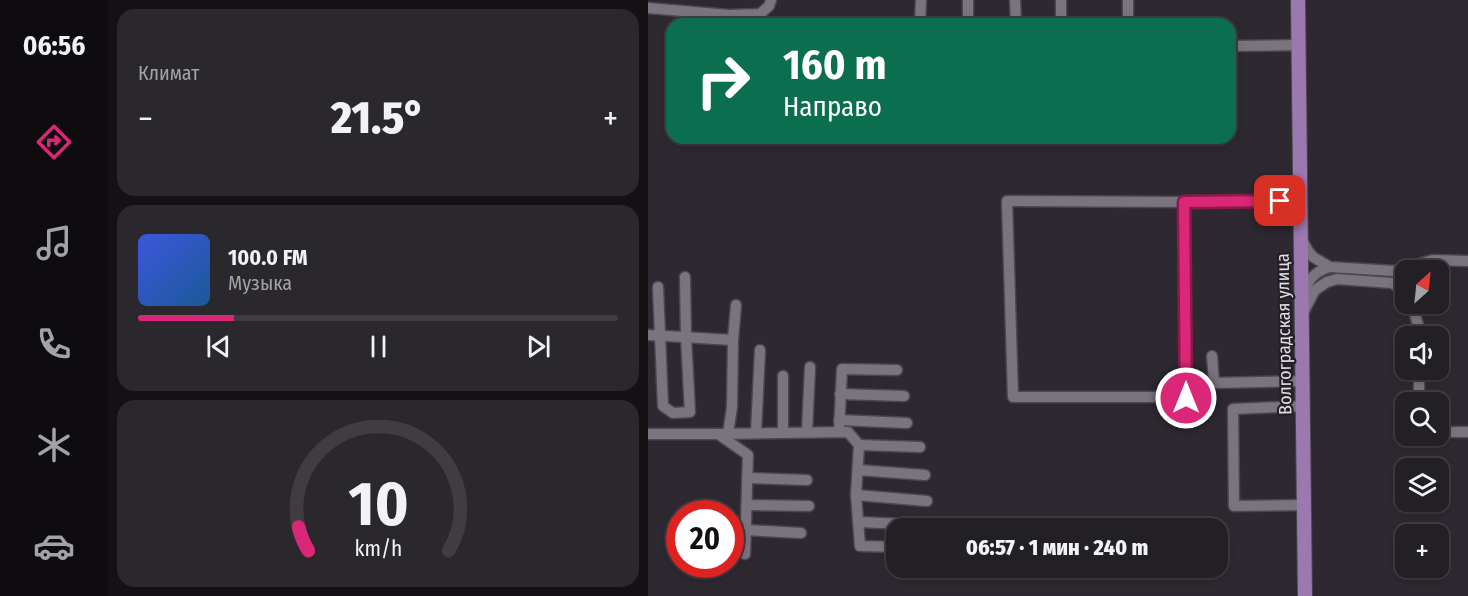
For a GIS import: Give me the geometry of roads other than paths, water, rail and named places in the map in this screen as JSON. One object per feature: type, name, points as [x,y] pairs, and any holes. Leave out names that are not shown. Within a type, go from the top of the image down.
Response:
[{"type":"main road","name":"Волгоградская улица","points":[[1298,0],[1305,596]]},
{"type":"lane","points":[[648,8],[729,15],[760,14],[769,6],[771,0]]},
{"type":"lane","points":[[920,18],[921,0]]},
{"type":"lane","points":[[968,0],[968,18]]},
{"type":"lane","points":[[1015,0],[1016,18]]},
{"type":"lane","points":[[1061,0],[1061,18]]},
{"type":"lane","points":[[1128,0],[1128,18]]},
{"type":"lane","points":[[1236,46],[1299,45]]},
{"type":"lane","points":[[1184,202],[1186,398],[1013,397],[1007,201],[1300,201]]},
{"type":"lane","points":[[1301,236],[1308,251],[1320,262],[1330,267]]},
{"type":"lane","points":[[1301,256],[1326,276],[1395,285]]},
{"type":"lane","points":[[1302,301],[1308,281],[1318,271],[1330,267],[1395,271],[1433,260],[1468,261]]},
{"type":"lane","points":[[658,287],[653,335],[663,406],[673,413],[690,412],[685,277]]},
{"type":"lane","points":[[1302,316],[1316,290],[1327,282],[1337,279]]},
{"type":"lane","points":[[723,434],[732,407],[736,305]]},
{"type":"lane","points":[[653,335],[734,340]]},
{"type":"lane","points":[[756,433],[760,350]]},
{"type":"lane","points":[[1212,356],[1214,383],[1303,381]]},
{"type":"lane","points":[[807,432],[810,367]]},
{"type":"lane","points":[[839,426],[842,369],[897,370]]},
{"type":"lane","points":[[783,376],[783,433]]},
{"type":"lane","points":[[840,394],[904,396]]},
{"type":"lane","points":[[1303,406],[1233,409],[1234,507],[1304,505]]},
{"type":"lane","points":[[648,434],[807,432],[839,426],[907,423]]},
{"type":"lane","points":[[839,426],[848,432],[859,445],[856,495],[860,546],[886,547]]},
{"type":"lane","points":[[1449,432],[1468,432]]},
{"type":"lane","points":[[723,434],[748,455],[745,554]]},
{"type":"lane","points":[[859,445],[920,447]]},
{"type":"lane","points":[[858,470],[925,475]]},
{"type":"lane","points":[[747,478],[807,480]]},
{"type":"lane","points":[[856,495],[927,501]]},
{"type":"lane","points":[[747,505],[809,506]]},
{"type":"lane","points":[[858,522],[886,523]]},
{"type":"lane","points":[[746,530],[801,533]]}]
